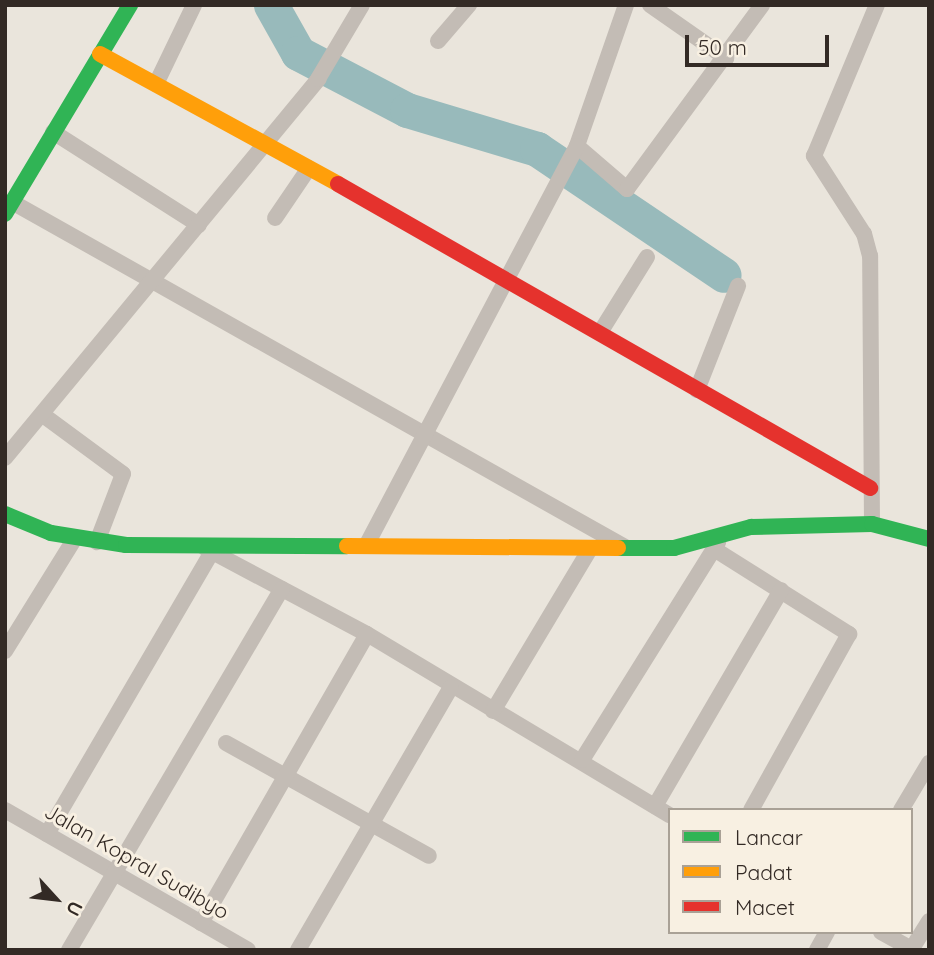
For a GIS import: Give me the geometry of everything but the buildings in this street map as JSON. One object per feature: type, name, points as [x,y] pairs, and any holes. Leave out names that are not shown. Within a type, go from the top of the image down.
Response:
[{"type":"street","points":[[130,5],[8,208],[151,281],[625,547]]},
{"type":"street","points":[[156,84],[194,5]]},
{"type":"street","points":[[438,41],[469,5]]},
{"type":"street","points":[[650,5],[726,58]]},
{"type":"street","points":[[576,150],[627,189],[726,58],[762,5]]},
{"type":"street","points":[[872,524],[870,488],[873,286],[870,256],[864,234],[814,156],[877,5]]},
{"type":"street","points":[[366,547],[422,434],[567,171],[623,6]]},
{"type":"street","points":[[5,458],[318,79],[357,7]]},
{"type":"street","points":[[100,54],[509,277],[697,390],[870,488]]},
{"type":"street","points":[[54,132],[198,225]]},
{"type":"street","points":[[275,218],[309,168]]},
{"type":"street","points":[[601,331],[647,257]]},
{"type":"street","points":[[697,390],[738,286]]},
{"type":"street","points":[[43,415],[122,474],[97,542]]},
{"type":"street","points":[[5,514],[75,538],[97,542],[206,548],[674,548],[717,543],[751,527],[872,524],[929,539]]},
{"type":"street","points":[[5,651],[75,538]]},
{"type":"street","points":[[717,543],[781,590],[845,627],[848,643],[752,808]]},
{"type":"street","points":[[582,760],[717,543]]},
{"type":"street","points":[[206,548],[367,634],[452,687],[582,760],[668,814]]},
{"type":"street","points":[[47,834],[206,548]]},
{"type":"street","points":[[493,711],[590,549]]},
{"type":"street","points":[[69,950],[282,589]]},
{"type":"street","points":[[654,806],[781,590]]},
{"type":"street","points":[[201,923],[367,634]]},
{"type":"street","points":[[298,950],[370,822],[452,687]]},
{"type":"street","points":[[226,743],[429,856]]},
{"type":"street","points":[[902,808],[929,763]]},
{"type":"street","name":"Jalan Kopral Sudibyo","points":[[5,810],[248,950]]},
{"type":"street","points":[[885,934],[912,949],[929,921]]},
{"type":"street","points":[[817,950],[826,934]]},
{"type":"waterway","points":[[271,5],[298,53],[407,110],[537,149],[724,275]]},
{"type":"traffic: fast","points":[[5,214],[130,5]]},
{"type":"traffic: fast","points":[[5,514],[51,533],[126,545],[347,546]]},
{"type":"traffic: fast","points":[[618,548],[674,548],[751,527],[872,524],[929,539]]},
{"type":"traffic: slow","points":[[100,54],[338,184]]},
{"type":"traffic: slow","points":[[347,546],[618,548]]},
{"type":"traffic: jam","points":[[338,184],[870,488]]}]
